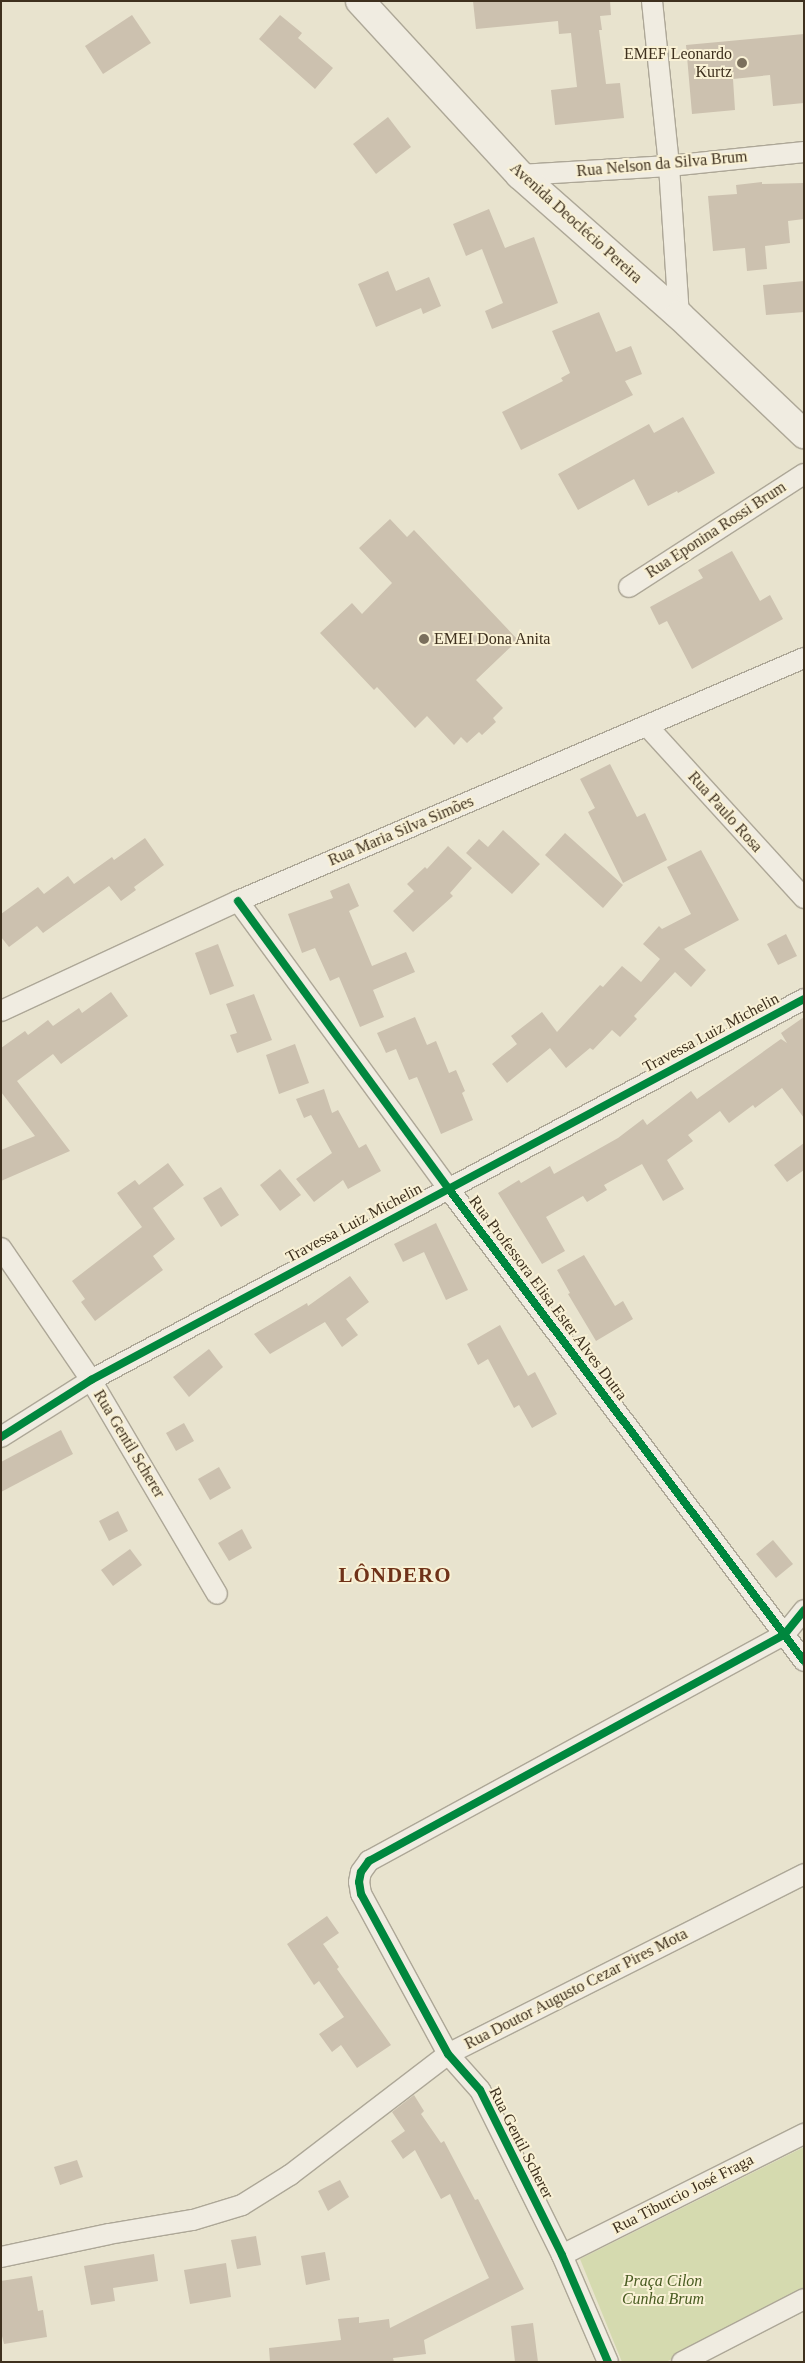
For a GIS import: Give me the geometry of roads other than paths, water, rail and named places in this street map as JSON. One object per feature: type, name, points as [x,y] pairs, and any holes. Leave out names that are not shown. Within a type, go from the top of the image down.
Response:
[{"type":"street","name":"Avenida Deoclécio Pereira","points":[[360,1],[520,175],[679,316],[804,434]]},
{"type":"street","points":[[652,1],[669,166],[679,316]]},
{"type":"street","name":"Rua Nelson da Silva Brum","points":[[520,175],[669,166],[804,152]]},
{"type":"street","name":"Rua Eponina Rossi Brum","points":[[629,587],[804,474]]},
{"type":"street","name":"Rua Maria Silva Simões","points":[[1,1011],[238,901],[804,658]]},
{"type":"street","name":"Rua Paulo Rosa","points":[[647,726],[804,898]]},
{"type":"street","name":"Rua Professora Elisa Ester Alves Dutra","points":[[238,901],[448,1188],[804,1661]]},
{"type":"street","name":"Travessa Luiz Michelin","points":[[1,1437],[90,1380],[804,999]]},
{"type":"street","name":"Rua Gentil Scherer","points":[[1,1248],[90,1380],[217,1594]]},
{"type":"street","points":[[784,1635],[804,1610]]},
{"type":"street","name":"Rua Gentil Scherer","points":[[608,2362],[562,2254],[480,2090],[448,2054],[361,1894],[359,1882],[361,1872],[368,1861],[784,1635]]},
{"type":"street","name":"Rua Doutor Augusto Cezar Pires Mota","points":[[1,2258],[109,2234],[193,2220],[242,2205],[290,2175],[448,2054],[804,1874]]},
{"type":"street","name":"Rua Tiburcio José Fraga","points":[[562,2254],[804,2134]]},
{"type":"street","points":[[682,2362],[804,2299]]},
{"type":"place","name":"EMEF Leonardo Kurtz","points":[[742,63]]},
{"type":"place","name":"EMEI Dona Anita","points":[[424,639]]},
{"type":"district","name":"LÔNDERO","points":[[395,1575]]},
{"type":"park label","name":"Praça Cilon Cunha Brum","points":[[663,2290]]}]
